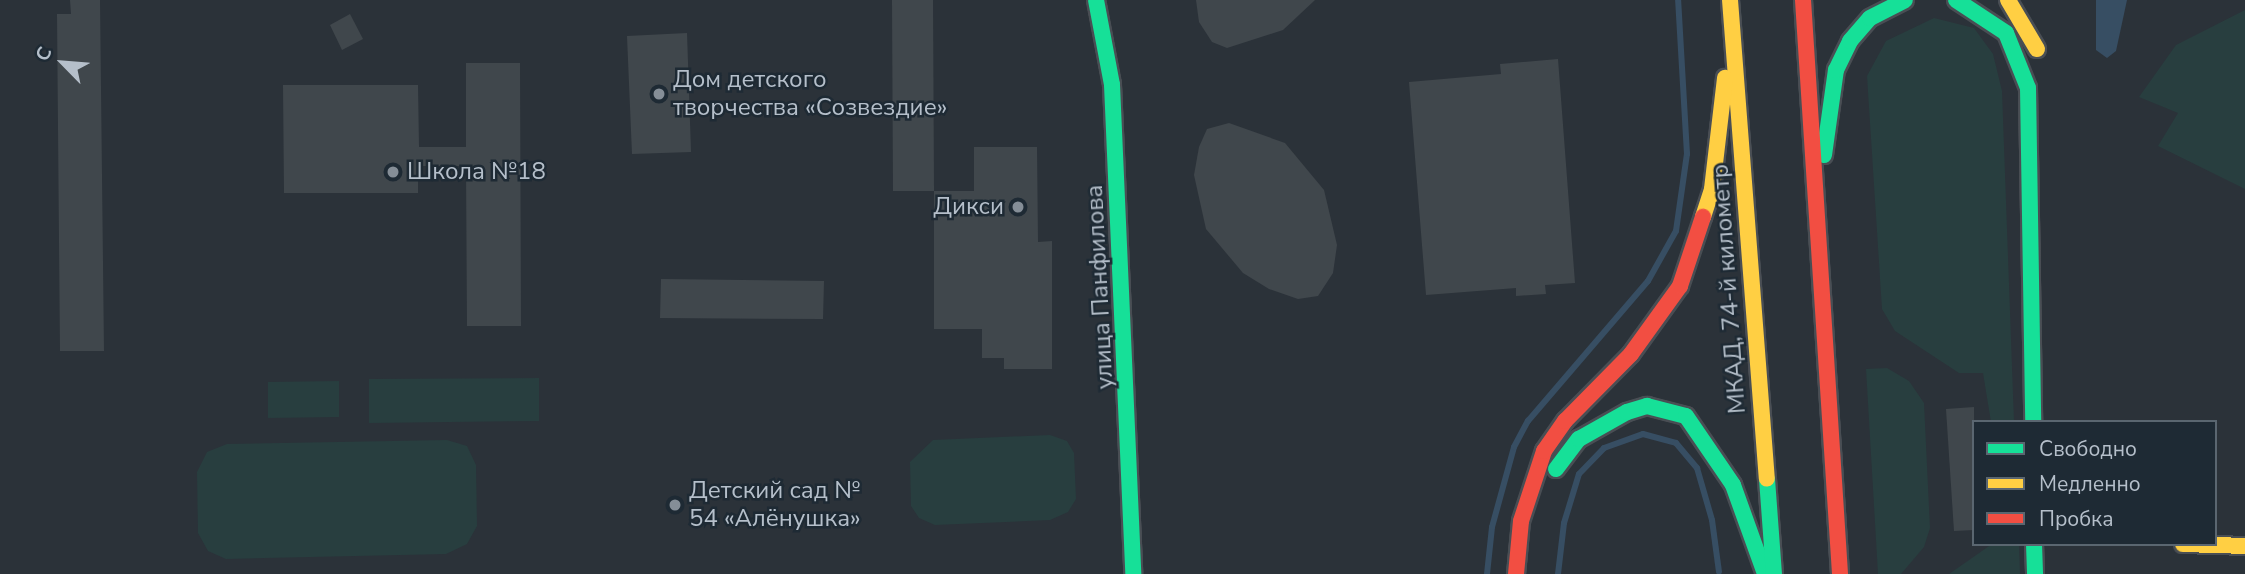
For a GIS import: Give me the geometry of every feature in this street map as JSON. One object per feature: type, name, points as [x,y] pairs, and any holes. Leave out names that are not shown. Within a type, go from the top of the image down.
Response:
[{"type":"main road","name":"улица Панфилова","points":[[1096,0],[1112,85],[1133,574]]},
{"type":"main road","points":[[1802,0],[1840,574]]},
{"type":"main road","points":[[1818,231],[1836,71],[1870,18],[1905,0]]},
{"type":"main road","points":[[1956,0],[2006,33],[2028,88],[2034,420]]},
{"type":"main road","points":[[2008,0],[2036,45],[2045,84]]},
{"type":"main road","points":[[1516,574],[1521,521],[1544,451],[1659,319],[1697,247],[1712,190],[1731,7]]},
{"type":"main road","name":"МКАД, 74-й километр","points":[[1731,7],[1774,574]]},
{"type":"main road","points":[[2050,305],[2051,372]]},
{"type":"main road","points":[[1540,525],[1547,488],[1579,439],[1627,411],[1666,408],[1686,416],[1713,448],[1733,485],[1765,574]]},
{"type":"main road","points":[[2217,545],[2245,546]]},
{"type":"main road","points":[[2035,546],[2035,574]]},
{"type":"main road","points":[[1534,574],[1537,550]]},
{"type":"green space","points":[[2245,10],[2245,189],[2158,146],[2178,113],[2139,97],[2176,45]]},
{"type":"green space","points":[[1934,18],[1974,28],[1993,54],[2002,91],[2014,420],[1991,420],[1983,373],[1959,373],[1895,331],[1882,309],[1867,76],[1886,41]]},
{"type":"green space","points":[[1887,368],[1909,381],[1924,403],[1930,528],[1924,547],[1901,574],[1878,574],[1866,369]]},
{"type":"green space","points":[[539,378],[539,421],[369,423],[369,379]]},
{"type":"green space","points":[[339,381],[339,417],[268,418],[268,382]]},
{"type":"green space","points":[[1050,435],[1067,441],[1074,453],[1076,499],[1068,512],[1050,520],[935,525],[919,518],[911,506],[910,462],[933,440]]},
{"type":"green space","points":[[447,440],[467,446],[476,465],[477,526],[467,544],[446,554],[226,559],[208,551],[198,533],[197,472],[207,452],[227,444]]},
{"type":"green space","points":[[1989,546],[2019,546],[2020,574],[1949,574]]},
{"type":"water","points":[[2096,0],[2127,0],[2116,51],[2107,58],[2096,50]]},
{"type":"building","points":[[70,0],[100,0],[104,351],[60,351],[57,14],[71,14]]},
{"type":"building","points":[[892,0],[933,0],[934,191],[893,191]]},
{"type":"building","points":[[1196,0],[1315,0],[1283,30],[1227,48],[1212,42],[1199,22]]},
{"type":"building","points":[[350,14],[363,39],[342,50],[330,25]]},
{"type":"building","name":"Дом детского творчества «Созвездие»","points":[[687,33],[691,152],[632,154],[627,36]]},
{"type":"building","points":[[1558,59],[1575,283],[1545,285],[1546,294],[1516,296],[1516,288],[1426,295],[1409,82],[1501,74],[1500,64]]},
{"type":"building","points":[[466,63],[520,63],[521,326],[467,326],[466,166],[418,166],[418,193],[284,193],[283,85],[418,85],[419,147],[466,147]]},
{"type":"building","points":[[1229,123],[1285,143],[1324,190],[1337,245],[1333,273],[1318,296],[1298,299],[1269,289],[1243,273],[1206,229],[1194,175],[1199,147],[1207,129]]},
{"type":"building","points":[[974,147],[1037,147],[1038,242],[1052,241],[1052,369],[1004,369],[1004,358],[982,358],[982,329],[934,329],[934,191],[974,191]]},
{"type":"building","points":[[661,279],[824,281],[823,319],[660,318]]},
{"type":"building","points":[[1974,407],[1972,530],[1954,531],[1946,409]]},
{"type":"waterway","points":[[1487,574],[1492,527],[1514,447],[1528,421],[1648,281],[1676,231],[1687,154],[1678,0]]},
{"type":"waterway","points":[[1558,574],[1564,523],[1579,474],[1604,448],[1643,434],[1676,443],[1697,468],[1712,520],[1719,572]]},
{"type":"traffic: fast","points":[[1096,0],[1112,85],[1133,574]]},
{"type":"traffic: fast","points":[[1824,155],[1836,70],[1850,41],[1870,18],[1905,0]]},
{"type":"traffic: fast","points":[[1956,0],[2006,33],[2028,88],[2033,420]]},
{"type":"traffic: fast","points":[[1556,469],[1579,439],[1627,412],[1647,406],[1686,416],[1733,485],[1765,574]]},
{"type":"traffic: fast","points":[[1767,479],[1774,574]]},
{"type":"traffic: fast","points":[[2034,546],[2035,574]]},
{"type":"traffic: slow","points":[[1730,0],[1767,479]]},
{"type":"traffic: slow","points":[[2008,0],[2037,49]]},
{"type":"traffic: slow","points":[[1703,217],[1712,189],[1725,78]]},
{"type":"traffic: slow","points":[[2217,545],[2245,546]]},
{"type":"traffic: jam","points":[[1803,0],[1840,574]]},
{"type":"traffic: jam","points":[[1516,574],[1521,521],[1544,451],[1565,421],[1631,354],[1680,286],[1703,217]]},
{"type":"place","name":"Дом детского творчества «Созвездие»","points":[[659,94]]},
{"type":"place","name":"Школа №18","points":[[393,172]]},
{"type":"place","name":"Дикси","points":[[1018,207]]},
{"type":"place","name":"Детский сад № 54 «Алёнушка»","points":[[675,505]]}]
